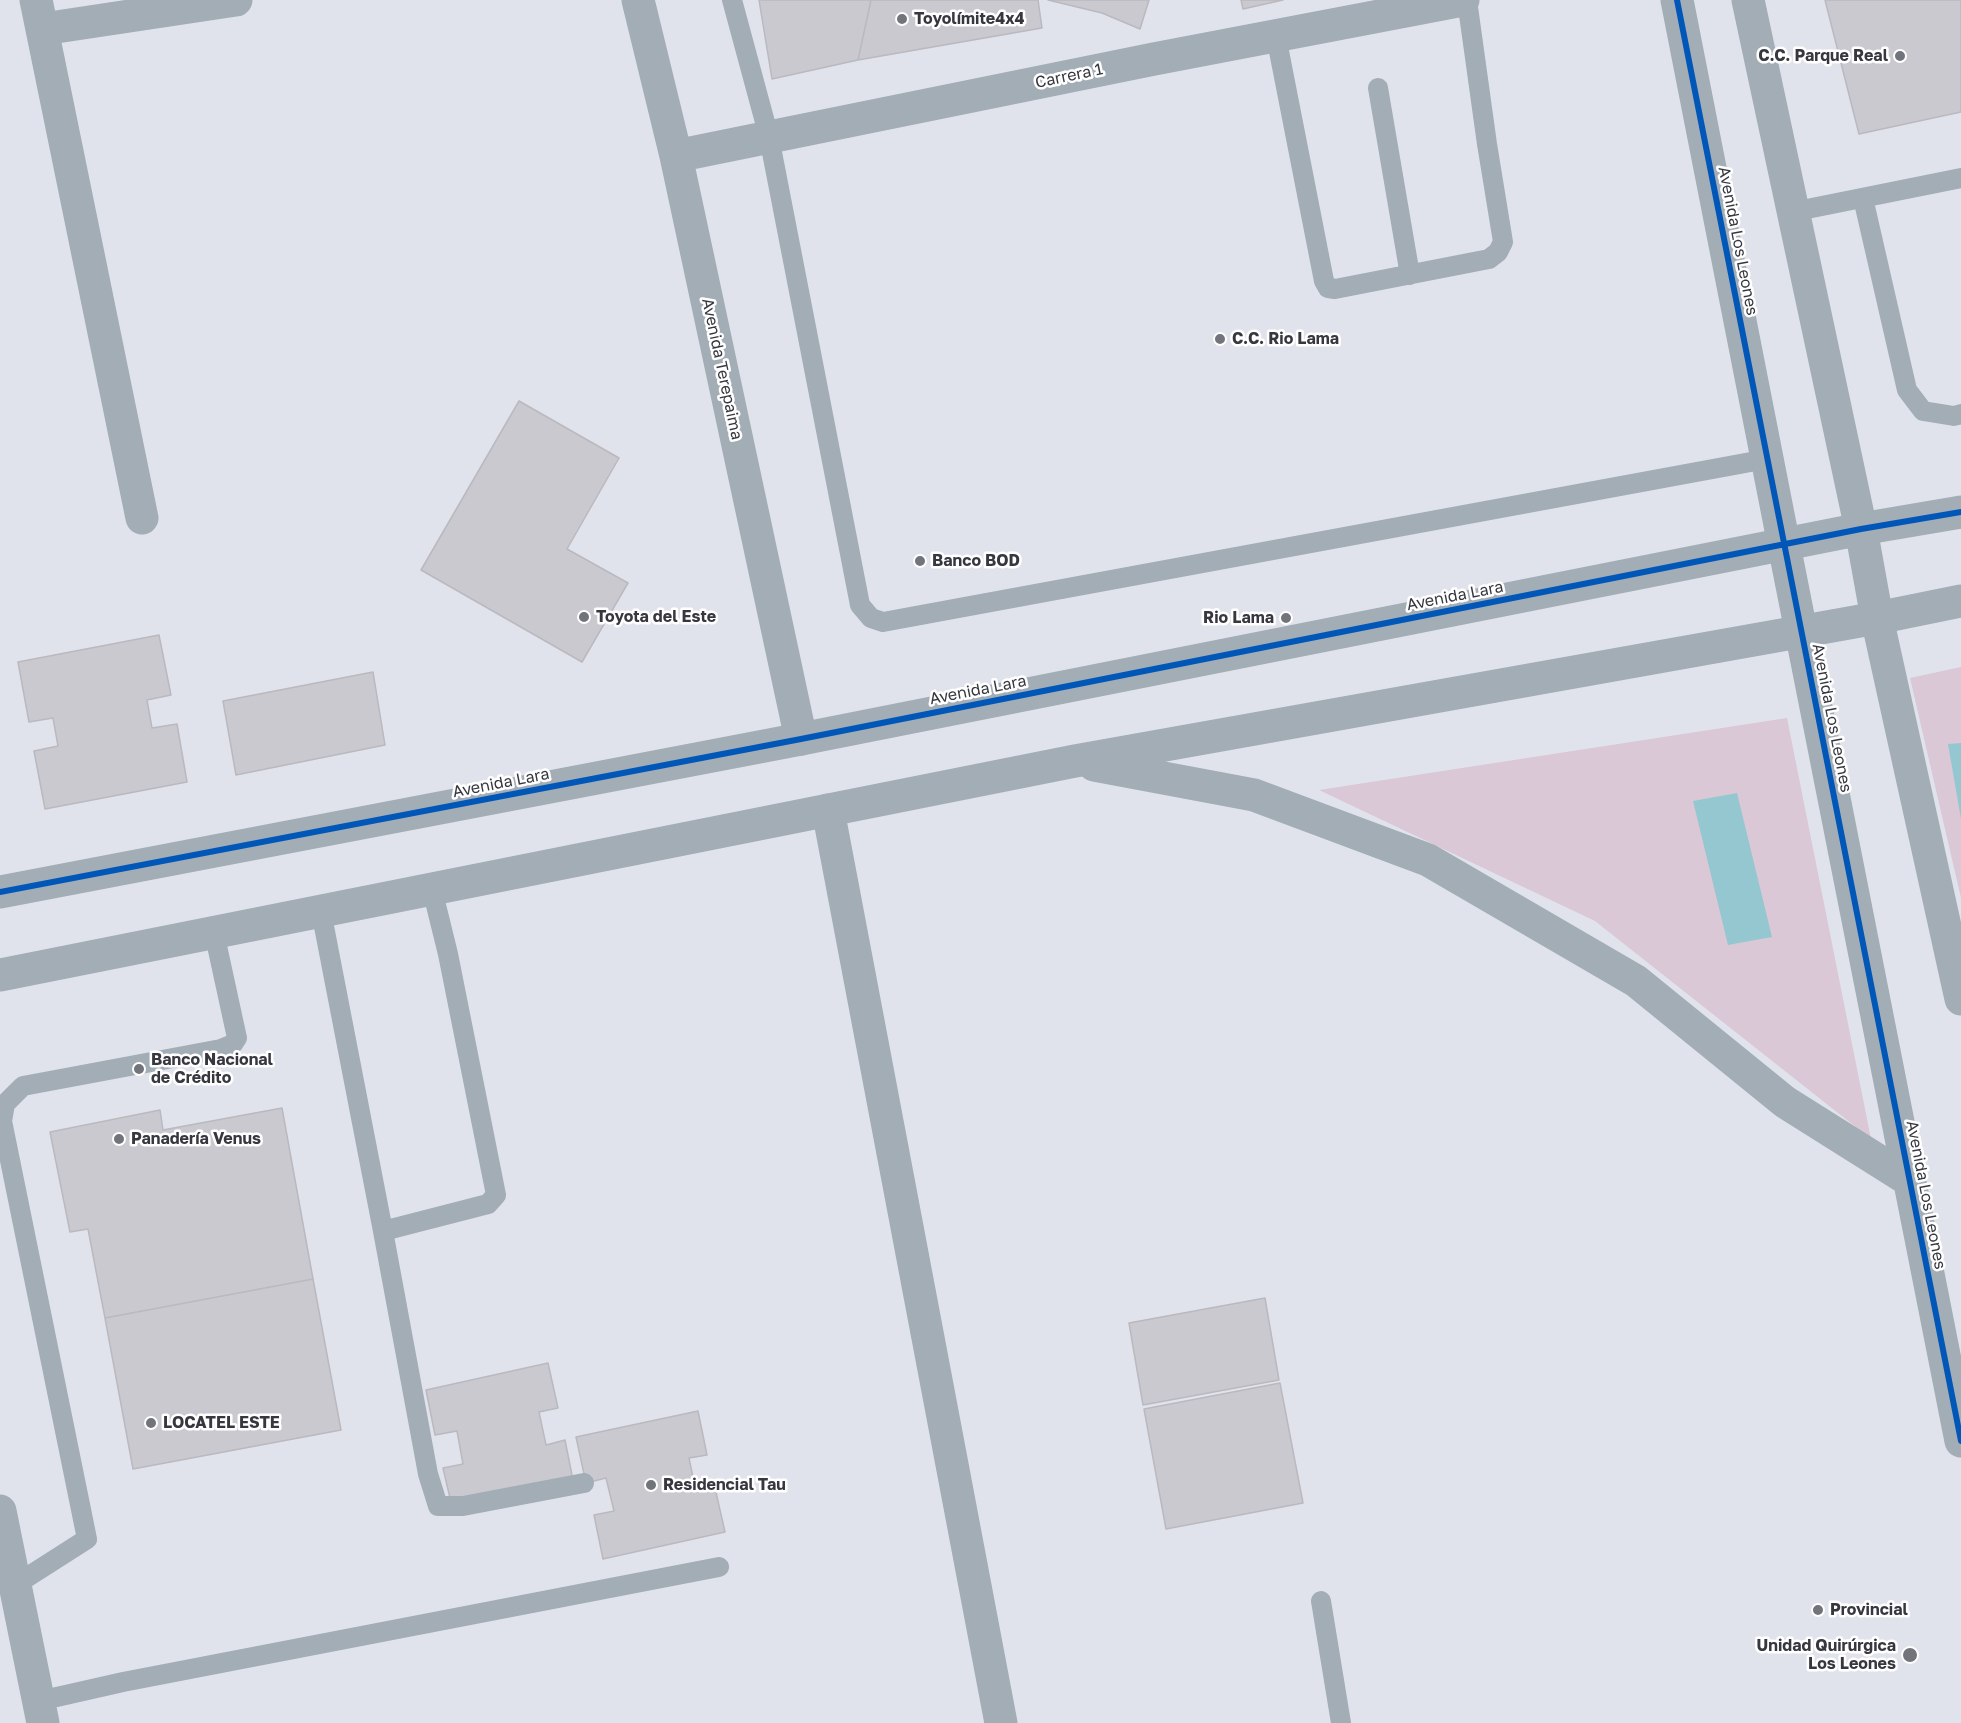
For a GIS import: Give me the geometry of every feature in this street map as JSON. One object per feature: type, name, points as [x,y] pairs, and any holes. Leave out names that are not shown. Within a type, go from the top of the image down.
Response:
[{"type":"street","points":[[142,518],[40,15],[236,0]]},
{"type":"street","name":"Avenida Terepaima","points":[[638,0],[676,156],[801,739]]},
{"type":"street","name":"Carrera 1","points":[[676,156],[1154,58],[1465,0]]},
{"type":"street","name":"Avenida Los Leones","points":[[1677,0],[1961,1441]]},
{"type":"street","points":[[1748,0],[1961,999]]},
{"type":"street","name":"Avenida Lara","points":[[0,892],[801,739],[1862,529],[1961,512]]},
{"type":"street","points":[[0,975],[1075,761],[1801,632],[1961,601]]},
{"type":"street","points":[[1075,761],[1254,795],[1428,860],[1636,981],[1785,1102],[1909,1180]]},
{"type":"street","points":[[828,810],[1001,1723]]},
{"type":"street","points":[[0,1511],[41,1712]]},
{"type":"lane","points":[[732,0],[769,137],[860,604],[872,618],[883,622],[1767,459]]},
{"type":"lane","points":[[1276,36],[1324,281],[1328,288],[1335,289],[1489,259],[1498,252],[1503,243],[1465,0]]},
{"type":"lane","points":[[1378,88],[1410,274]]},
{"type":"lane","points":[[1792,212],[1961,178]]},
{"type":"lane","points":[[1863,198],[1907,390],[1923,411],[1954,416],[1961,414]]},
{"type":"lane","points":[[383,1231],[488,1204],[496,1195],[450,965],[432,889]]},
{"type":"lane","points":[[321,911],[428,1474],[438,1506],[463,1506],[584,1483]]},
{"type":"lane","points":[[15,1586],[87,1539],[2,1121],[5,1104],[23,1086],[221,1049],[233,1044],[237,1038],[214,932]]},
{"type":"lane","points":[[41,1712],[123,1682],[719,1567]]},
{"type":"lane","points":[[1321,1601],[1341,1723]]},
{"type":"shaded area","points":[[1961,667],[1961,898],[1910,678]]},
{"type":"shaded area","points":[[1787,718],[1871,1139],[1595,921],[1319,790]]},
{"type":"water","points":[[1961,743],[1961,819],[1948,744]]},
{"type":"water","points":[[1737,793],[1772,937],[1728,945],[1693,801]]},
{"type":"building","points":[[759,0],[871,0],[858,60],[772,79]]},
{"type":"building","points":[[871,0],[1038,0],[1042,28],[858,60]]},
{"type":"building","points":[[1048,0],[1149,0],[1140,29],[1102,13]]},
{"type":"building","points":[[1241,0],[1283,0],[1243,9]]},
{"type":"building","name":"C.C. Parque Real","points":[[1825,0],[1961,0],[1961,112],[1859,134]]},
{"type":"building","points":[[519,401],[619,458],[567,549],[628,583],[582,662],[421,570]]},
{"type":"building","points":[[159,635],[171,695],[147,700],[152,728],[177,724],[187,782],[45,809],[34,751],[58,746],[53,718],[29,722],[18,662]]},
{"type":"building","points":[[373,672],[385,745],[236,775],[223,701]]},
{"type":"building","points":[[282,1108],[313,1279],[105,1318],[88,1229],[70,1232],[50,1132],[160,1110],[163,1130]]},
{"type":"building","points":[[313,1279],[341,1430],[133,1469],[105,1318]]},
{"type":"building","points":[[1265,1298],[1279,1380],[1143,1405],[1129,1323]]},
{"type":"building","points":[[548,1363],[558,1408],[539,1412],[546,1445],[565,1440],[574,1485],[453,1511],[443,1468],[463,1464],[457,1431],[435,1435],[426,1390]]},
{"type":"building","points":[[1280,1383],[1303,1503],[1166,1529],[1144,1409]]},
{"type":"building","name":"Residencial Tau","points":[[698,1411],[707,1455],[689,1458],[696,1492],[715,1488],[725,1532],[603,1559],[594,1515],[614,1511],[606,1478],[586,1483],[576,1437]]},
{"type":"cycle path","points":[[1677,0],[1961,1441]]},
{"type":"cycle path","points":[[0,892],[801,739],[1861,529],[1961,512]]},
{"type":"place","name":"Toyolímite4x4","points":[[902,19]]},
{"type":"place","name":"C.C. Parque Real","points":[[1900,56]]},
{"type":"place","name":"C.C. Rio Lama","points":[[1220,339]]},
{"type":"place","name":"Banco BOD","points":[[920,561]]},
{"type":"place","name":"Toyota del Este","points":[[584,617]]},
{"type":"place","name":"Rio Lama","points":[[1286,618]]},
{"type":"place","name":"Banco Nacional de Crédito","points":[[139,1069]]},
{"type":"place","name":"Panadería Venus","points":[[119,1139]]},
{"type":"place","name":"LOCATEL ESTE","points":[[151,1423]]},
{"type":"place","name":"Residencial Tau","points":[[651,1485]]},
{"type":"place","name":"Provincial","points":[[1818,1610]]},
{"type":"place","name":"Unidad Quirúrgica Los Leones","points":[[1910,1655]]}]
